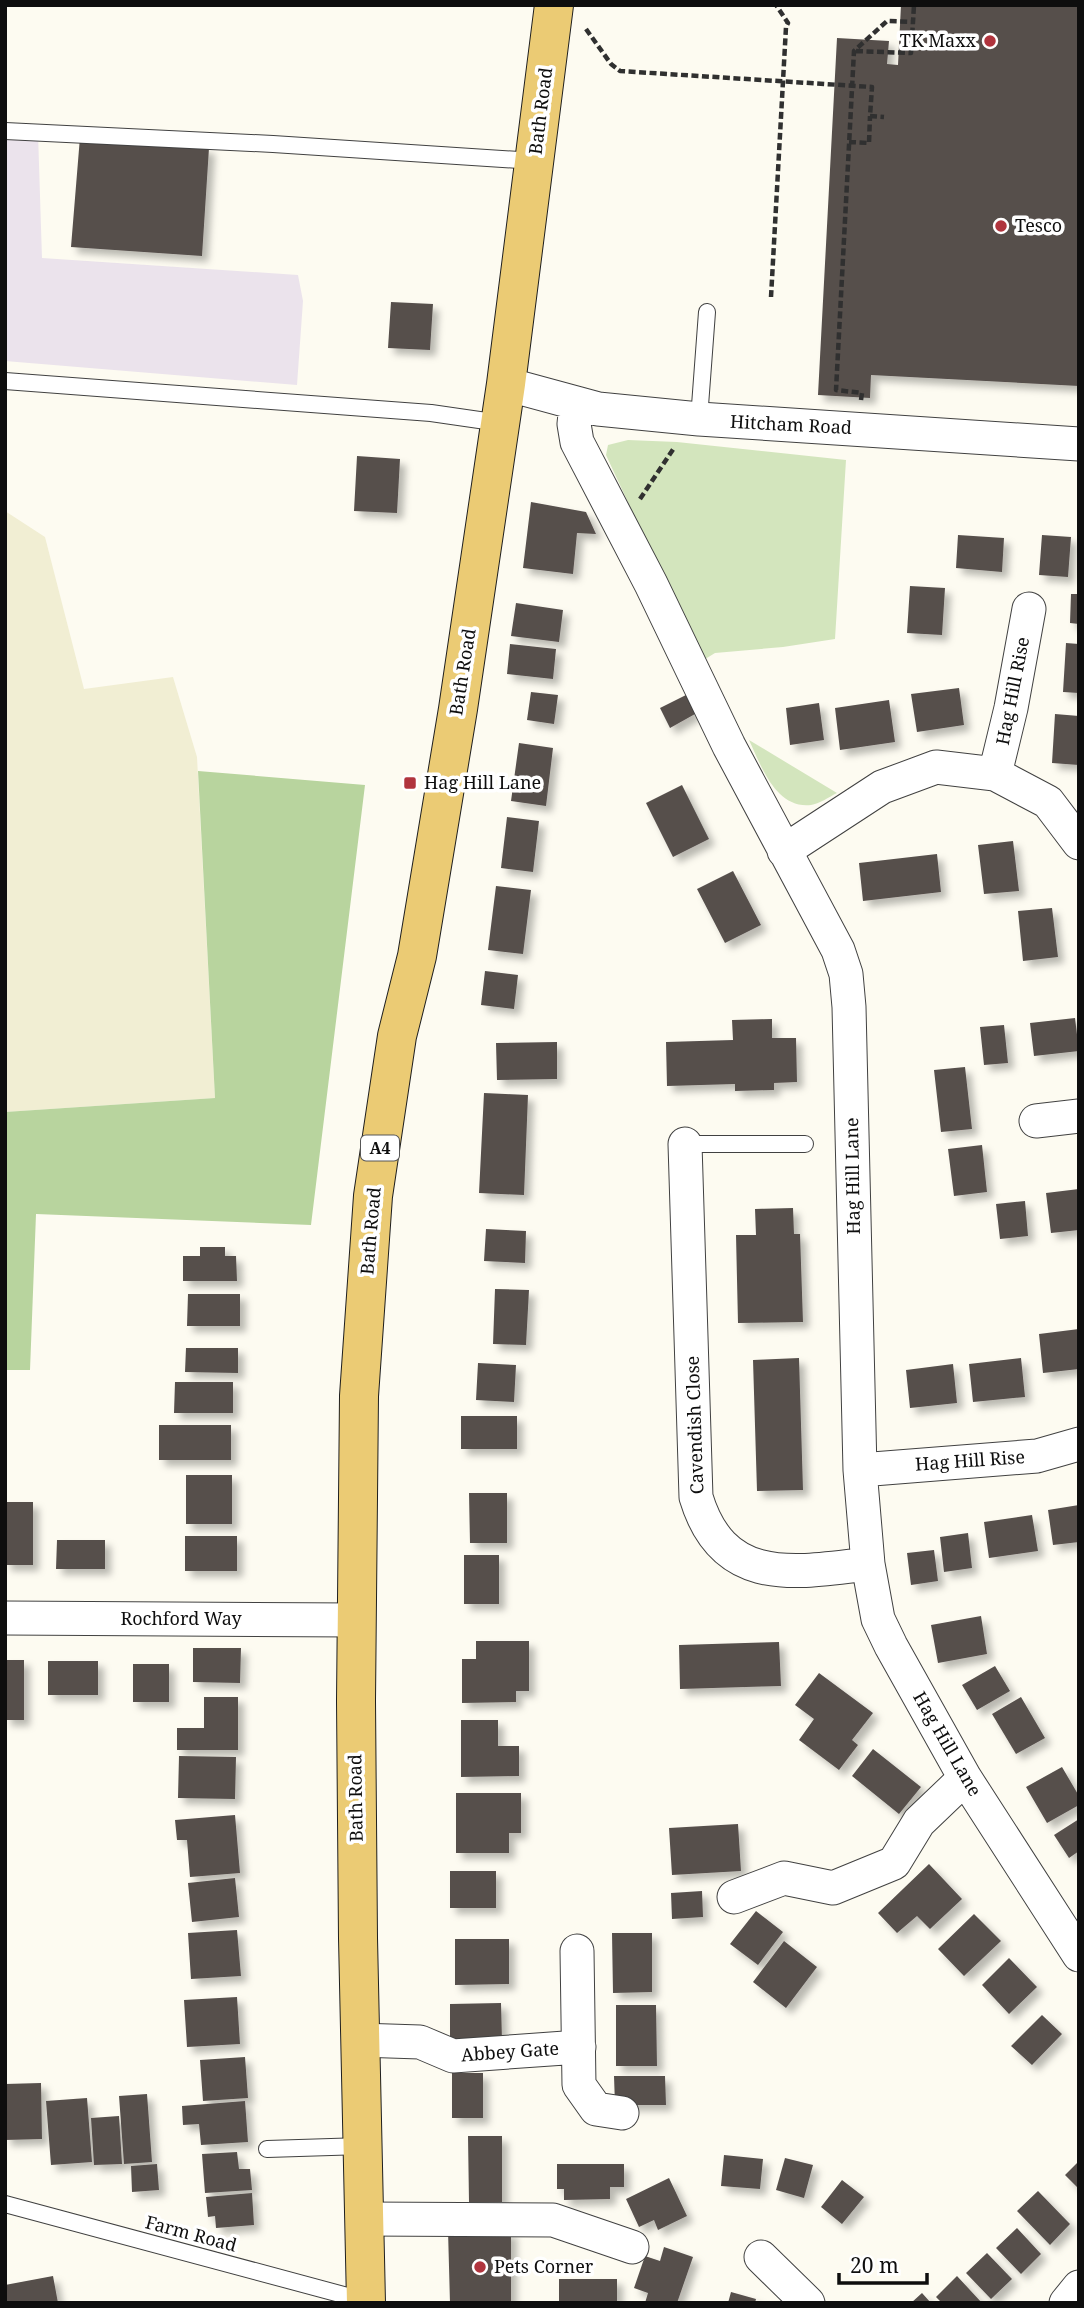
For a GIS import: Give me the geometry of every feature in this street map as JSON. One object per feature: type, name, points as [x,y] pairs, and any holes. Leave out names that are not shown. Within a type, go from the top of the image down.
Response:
[{"type":"main road","name":"Bath Road","points":[[366,2302],[355,1780],[356,1620],[359,1395],[373,1196],[397,1036],[417,956],[458,709],[506,384],[535,161],[567,18]]},
{"type":"street","name":"Hitcham Road","points":[[506,384],[598,409],[697,419],[1079,443]]},
{"type":"street","name":"Hag Hill Lane","points":[[576,404],[574,424],[577,442],[651,584],[729,746],[838,950],[846,974],[860,1470],[868,1564],[878,1619],[965,1778],[1079,1955]]},
{"type":"street","name":"Hag Hill Rise","points":[[995,774],[1011,708],[1029,609]]},
{"type":"street","points":[[784,850],[883,787],[936,766],[995,774],[1048,802],[1079,843]]},
{"type":"street","points":[[1036,1121],[1079,1116]]},
{"type":"street","name":"Cavendish Close","points":[[685,1144],[696,1497],[701,1513],[721,1545],[749,1565],[783,1572],[802,1572],[868,1564]]},
{"type":"street","name":"Hag Hill Rise","points":[[860,1470],[1037,1456],[1079,1444]]},
{"type":"street","name":"Rochford Way","points":[[5,1618],[356,1620]]},
{"type":"street","points":[[734,1897],[785,1878],[833,1888],[894,1863],[919,1822],[965,1778]]},
{"type":"street","name":"Abbey Gate","points":[[577,1951],[579,2085],[596,2109],[622,2113]]},
{"type":"street","name":"Abbey Gate","points":[[359,2040],[419,2042],[453,2056],[579,2047]]},
{"type":"street","points":[[365,2219],[553,2220],[632,2247]]},
{"type":"street","points":[[761,2257],[808,2303]]},
{"type":"street","points":[[1066,2303],[1079,2287]]},
{"type":"lane","points":[[5,131],[273,144],[535,161]]},
{"type":"lane","points":[[697,419],[707,312]]},
{"type":"lane","points":[[5,381],[431,413],[500,422]]},
{"type":"lane","points":[[685,1144],[805,1144]]},
{"type":"lane","points":[[267,2149],[363,2146]]},
{"type":"lane","name":"Farm Road","points":[[5,2204],[366,2302]]},
{"type":"path","points":[[771,297],[788,23],[776,5]]},
{"type":"path","points":[[854,51],[911,53],[914,5]]},
{"type":"path","points":[[567,18],[582,23],[611,64],[620,71],[872,87],[869,143],[849,142]]},
{"type":"path","points":[[859,429],[862,393],[836,390],[854,51],[887,21],[913,22]]},
{"type":"path","points":[[870,116],[884,117]]},
{"type":"path","points":[[636,503],[697,419]]},
{"type":"shaded area","points":[[5,128],[38,133],[42,258],[298,275],[303,301],[297,385],[5,361]]},
{"type":"shaded area","points":[[5,511],[45,537],[84,689],[173,677],[197,757],[215,1098],[5,1112]]},
{"type":"green space","points":[[628,440],[677,442],[846,460],[835,639],[715,653],[702,661],[606,455],[608,445]]},
{"type":"green space","points":[[749,740],[837,793],[811,805],[788,800],[764,773]]},
{"type":"green space","points":[[198,771],[365,785],[311,1225],[36,1214],[30,1370],[5,1370],[5,1112],[215,1098]]},
{"type":"building","points":[[901,5],[1079,5],[1079,386],[871,375],[870,398],[818,395],[837,38],[889,41],[887,64],[898,65]]},
{"type":"building","points":[[80,137],[209,148],[202,256],[71,247]]},
{"type":"building","points":[[391,302],[433,304],[430,350],[388,348]]},
{"type":"building","points":[[357,456],[400,459],[397,513],[354,511]]},
{"type":"building","points":[[531,502],[586,512],[596,534],[577,533],[573,574],[523,568]]},
{"type":"building","points":[[958,535],[1004,538],[1002,572],[956,568]]},
{"type":"building","points":[[1042,535],[1071,537],[1068,577],[1039,575]]},
{"type":"building","points":[[910,586],[945,588],[942,635],[907,633]]},
{"type":"building","points":[[1071,594],[1079,594],[1079,624],[1070,623]]},
{"type":"building","points":[[516,603],[563,610],[559,642],[511,636]]},
{"type":"building","points":[[1066,643],[1079,644],[1079,693],[1063,692]]},
{"type":"building","points":[[510,644],[556,649],[553,679],[507,674]]},
{"type":"building","points":[[959,688],[964,725],[917,732],[911,694]]},
{"type":"building","points":[[531,692],[558,695],[554,724],[527,720]]},
{"type":"building","points":[[686,695],[695,714],[670,728],[660,708]]},
{"type":"building","points":[[889,700],[895,742],[840,750],[835,708]]},
{"type":"building","points":[[819,703],[824,740],[790,745],[786,708]]},
{"type":"building","points":[[1055,714],[1079,716],[1079,765],[1052,763]]},
{"type":"building","points":[[519,743],[553,748],[546,806],[511,801]]},
{"type":"building","points":[[682,785],[709,839],[673,857],[646,803]]},
{"type":"building","points":[[507,817],[539,821],[533,872],[501,868]]},
{"type":"building","points":[[1013,841],[1019,891],[984,894],[978,845]]},
{"type":"building","points":[[937,854],[941,892],[863,901],[859,863]]},
{"type":"building","points":[[733,871],[761,925],[725,943],[697,889]]},
{"type":"building","points":[[496,886],[531,890],[523,954],[488,950]]},
{"type":"building","points":[[1052,908],[1058,957],[1023,961],[1018,911]]},
{"type":"building","points":[[485,971],[518,975],[514,1009],[481,1005]]},
{"type":"building","points":[[1075,1018],[1079,1051],[1034,1056],[1030,1023]]},
{"type":"building","points":[[772,1019],[772,1038],[796,1038],[797,1082],[774,1083],[774,1090],[735,1091],[735,1084],[667,1086],[666,1042],[733,1040],[732,1020]]},
{"type":"building","points":[[1004,1025],[1008,1063],[984,1065],[980,1027]]},
{"type":"building","points":[[557,1042],[557,1079],[497,1080],[496,1043]]},
{"type":"building","points":[[965,1067],[972,1129],[941,1132],[934,1070]]},
{"type":"building","points":[[484,1093],[528,1095],[524,1195],[479,1193]]},
{"type":"building","points":[[982,1145],[987,1192],[954,1196],[948,1149]]},
{"type":"building","points":[[1079,1189],[1079,1230],[1051,1233],[1046,1193]]},
{"type":"building","points":[[1025,1201],[1028,1236],[1000,1239],[996,1204]]},
{"type":"building","points":[[793,1208],[794,1234],[800,1234],[803,1322],[738,1323],[736,1235],[756,1235],[755,1209]]},
{"type":"building","points":[[486,1229],[526,1231],[525,1263],[484,1261]]},
{"type":"building","points":[[200,1247],[225,1247],[225,1256],[236,1256],[237,1281],[183,1281],[183,1256],[200,1256]]},
{"type":"building","points":[[495,1289],[529,1290],[526,1345],[493,1344]]},
{"type":"building","points":[[188,1294],[240,1294],[240,1326],[187,1326]]},
{"type":"building","points":[[1079,1329],[1079,1369],[1043,1373],[1039,1334]]},
{"type":"building","points":[[186,1348],[238,1348],[238,1373],[185,1372]]},
{"type":"building","points":[[799,1358],[803,1490],[757,1491],[753,1360]]},
{"type":"building","points":[[1021,1358],[1025,1397],[973,1402],[969,1364]]},
{"type":"building","points":[[478,1363],[516,1365],[514,1402],[476,1400]]},
{"type":"building","points":[[953,1364],[957,1403],[910,1408],[906,1370]]},
{"type":"building","points":[[175,1382],[233,1382],[233,1413],[174,1413]]},
{"type":"building","points":[[461,1416],[517,1416],[517,1449],[461,1449]]},
{"type":"building","points":[[159,1425],[231,1425],[231,1460],[159,1460]]},
{"type":"building","points":[[186,1475],[232,1475],[232,1524],[186,1524]]},
{"type":"building","points":[[469,1493],[507,1493],[507,1543],[470,1543]]},
{"type":"building","points":[[5,1502],[33,1502],[33,1565],[5,1565]]},
{"type":"building","points":[[1079,1505],[1079,1542],[1053,1545],[1048,1510]]},
{"type":"building","points":[[1032,1515],[1038,1551],[989,1558],[984,1522]]},
{"type":"building","points":[[968,1533],[972,1568],[944,1572],[940,1537]]},
{"type":"building","points":[[185,1536],[237,1536],[237,1571],[185,1571]]},
{"type":"building","points":[[57,1540],[105,1540],[105,1569],[56,1569]]},
{"type":"building","points":[[934,1550],[938,1581],[911,1585],[907,1553]]},
{"type":"building","points":[[464,1555],[499,1555],[499,1604],[464,1604]]},
{"type":"building","points":[[981,1616],[987,1654],[938,1663],[931,1625]]},
{"type":"building","points":[[476,1641],[529,1641],[529,1691],[516,1691],[516,1702],[462,1703],[462,1659],[476,1659]]},
{"type":"building","points":[[779,1642],[781,1686],[680,1689],[679,1645]]},
{"type":"building","points":[[193,1648],[241,1648],[240,1683],[193,1682]]},
{"type":"building","points":[[5,1660],[24,1660],[24,1720],[5,1720]]},
{"type":"building","points":[[48,1661],[98,1661],[98,1695],[48,1695]]},
{"type":"building","points":[[133,1664],[169,1664],[169,1702],[133,1702]]},
{"type":"building","points":[[995,1666],[1010,1691],[977,1710],[962,1685]]},
{"type":"building","points":[[819,1673],[873,1713],[852,1740],[858,1745],[839,1770],[799,1740],[814,1719],[795,1705]]},
{"type":"building","points":[[204,1697],[238,1697],[238,1750],[177,1750],[177,1728],[204,1728]]},
{"type":"building","points":[[1021,1697],[1045,1738],[1016,1754],[992,1714]]},
{"type":"building","points":[[461,1720],[498,1720],[498,1746],[519,1746],[519,1776],[461,1777]]},
{"type":"building","points":[[873,1749],[921,1787],[899,1814],[852,1776]]},
{"type":"building","points":[[179,1756],[236,1757],[235,1799],[178,1798]]},
{"type":"building","points":[[1062,1767],[1079,1796],[1079,1805],[1047,1823],[1026,1787]]},
{"type":"building","points":[[456,1793],[521,1793],[521,1833],[509,1833],[509,1853],[456,1853]]},
{"type":"building","points":[[235,1815],[240,1873],[190,1877],[187,1840],[177,1840],[175,1820]]},
{"type":"building","points":[[1079,1819],[1079,1851],[1069,1858],[1054,1835]]},
{"type":"building","points":[[738,1824],[741,1871],[672,1875],[669,1828]]},
{"type":"building","points":[[929,1864],[962,1899],[930,1929],[917,1916],[897,1933],[878,1913]]},
{"type":"building","points":[[450,1871],[496,1871],[496,1908],[450,1908]]},
{"type":"building","points":[[235,1878],[239,1917],[192,1922],[188,1883]]},
{"type":"building","points":[[702,1891],[703,1917],[672,1919],[671,1893]]},
{"type":"building","points":[[756,1911],[783,1932],[758,1965],[730,1944]]},
{"type":"building","points":[[974,1914],[1001,1941],[964,1976],[938,1949]]},
{"type":"building","points":[[237,1930],[241,1976],[191,1979],[188,1933]]},
{"type":"building","points":[[612,1933],[652,1933],[652,1992],[613,1993]]},
{"type":"building","points":[[455,1939],[509,1939],[509,1984],[455,1985]]},
{"type":"building","points":[[784,1941],[817,1967],[786,2008],[753,1982]]},
{"type":"building","points":[[1009,1958],[1037,1987],[1009,2014],[982,1985]]},
{"type":"building","points":[[237,1997],[240,2044],[187,2047],[184,2000]]},
{"type":"building","points":[[501,2003],[502,2041],[450,2041],[450,2004]]},
{"type":"building","points":[[616,2005],[656,2005],[657,2066],[616,2066]]},
{"type":"building","points":[[1042,2015],[1062,2034],[1032,2065],[1011,2046]]},
{"type":"building","points":[[245,2057],[248,2098],[203,2101],[200,2060]]},
{"type":"building","points":[[452,2073],[483,2073],[483,2118],[452,2118]]},
{"type":"building","points":[[614,2076],[665,2076],[666,2105],[615,2105]]},
{"type":"building","points":[[41,2083],[42,2139],[5,2140],[5,2084]]},
{"type":"building","points":[[147,2094],[152,2162],[124,2164],[119,2096]]},
{"type":"building","points":[[87,2098],[92,2162],[51,2165],[46,2101]]},
{"type":"building","points":[[245,2101],[248,2142],[201,2145],[199,2124],[183,2125],[182,2106]]},
{"type":"building","points":[[119,2116],[122,2164],[94,2165],[91,2118]]},
{"type":"building","points":[[468,2136],[502,2136],[502,2202],[469,2202]]},
{"type":"building","points":[[237,2152],[239,2169],[250,2169],[252,2190],[205,2193],[202,2154]]},
{"type":"building","points":[[724,2155],[763,2159],[760,2189],[721,2186]]},
{"type":"building","points":[[785,2158],[813,2165],[804,2198],[776,2190]]},
{"type":"building","points":[[1079,2161],[1079,2189],[1065,2175]]},
{"type":"building","points":[[157,2164],[159,2190],[132,2192],[131,2166]]},
{"type":"building","points":[[557,2164],[624,2164],[624,2187],[610,2187],[610,2199],[564,2200],[564,2189],[557,2189]]},
{"type":"building","points":[[669,2178],[687,2216],[658,2230],[654,2220],[639,2227],[626,2199]]},
{"type":"building","points":[[842,2180],[864,2197],[842,2224],[821,2207]]},
{"type":"building","points":[[1038,2191],[1070,2224],[1050,2245],[1017,2211]]},
{"type":"building","points":[[252,2193],[254,2225],[216,2228],[215,2216],[208,2217],[206,2197]]},
{"type":"building","points":[[1017,2228],[1041,2254],[1021,2274],[996,2248]]},
{"type":"building","name":"Pets Corner","points":[[448,2230],[511,2231],[511,2303],[450,2303]]},
{"type":"building","points":[[664,2247],[693,2257],[677,2303],[645,2303],[648,2293],[634,2288],[645,2256],[660,2261]]},
{"type":"building","points":[[987,2253],[1012,2279],[991,2299],[966,2273]]},
{"type":"building","points":[[53,2276],[58,2303],[5,2303],[5,2285]]},
{"type":"building","points":[[957,2276],[982,2303],[942,2303],[936,2297]]},
{"type":"building","points":[[559,2279],[617,2279],[617,2303],[559,2303]]},
{"type":"building","points":[[731,2292],[756,2299],[755,2303],[728,2303]]},
{"type":"building","points":[[922,2293],[931,2303],[911,2303]]},
{"type":"place","name":"TK Maxx","points":[[990,41]]},
{"type":"place","name":"Tesco","points":[[1001,226]]},
{"type":"place","name":"Hag Hill Lane","points":[[410,783]]},
{"type":"place","name":"Pets Corner","points":[[480,2267]]}]
